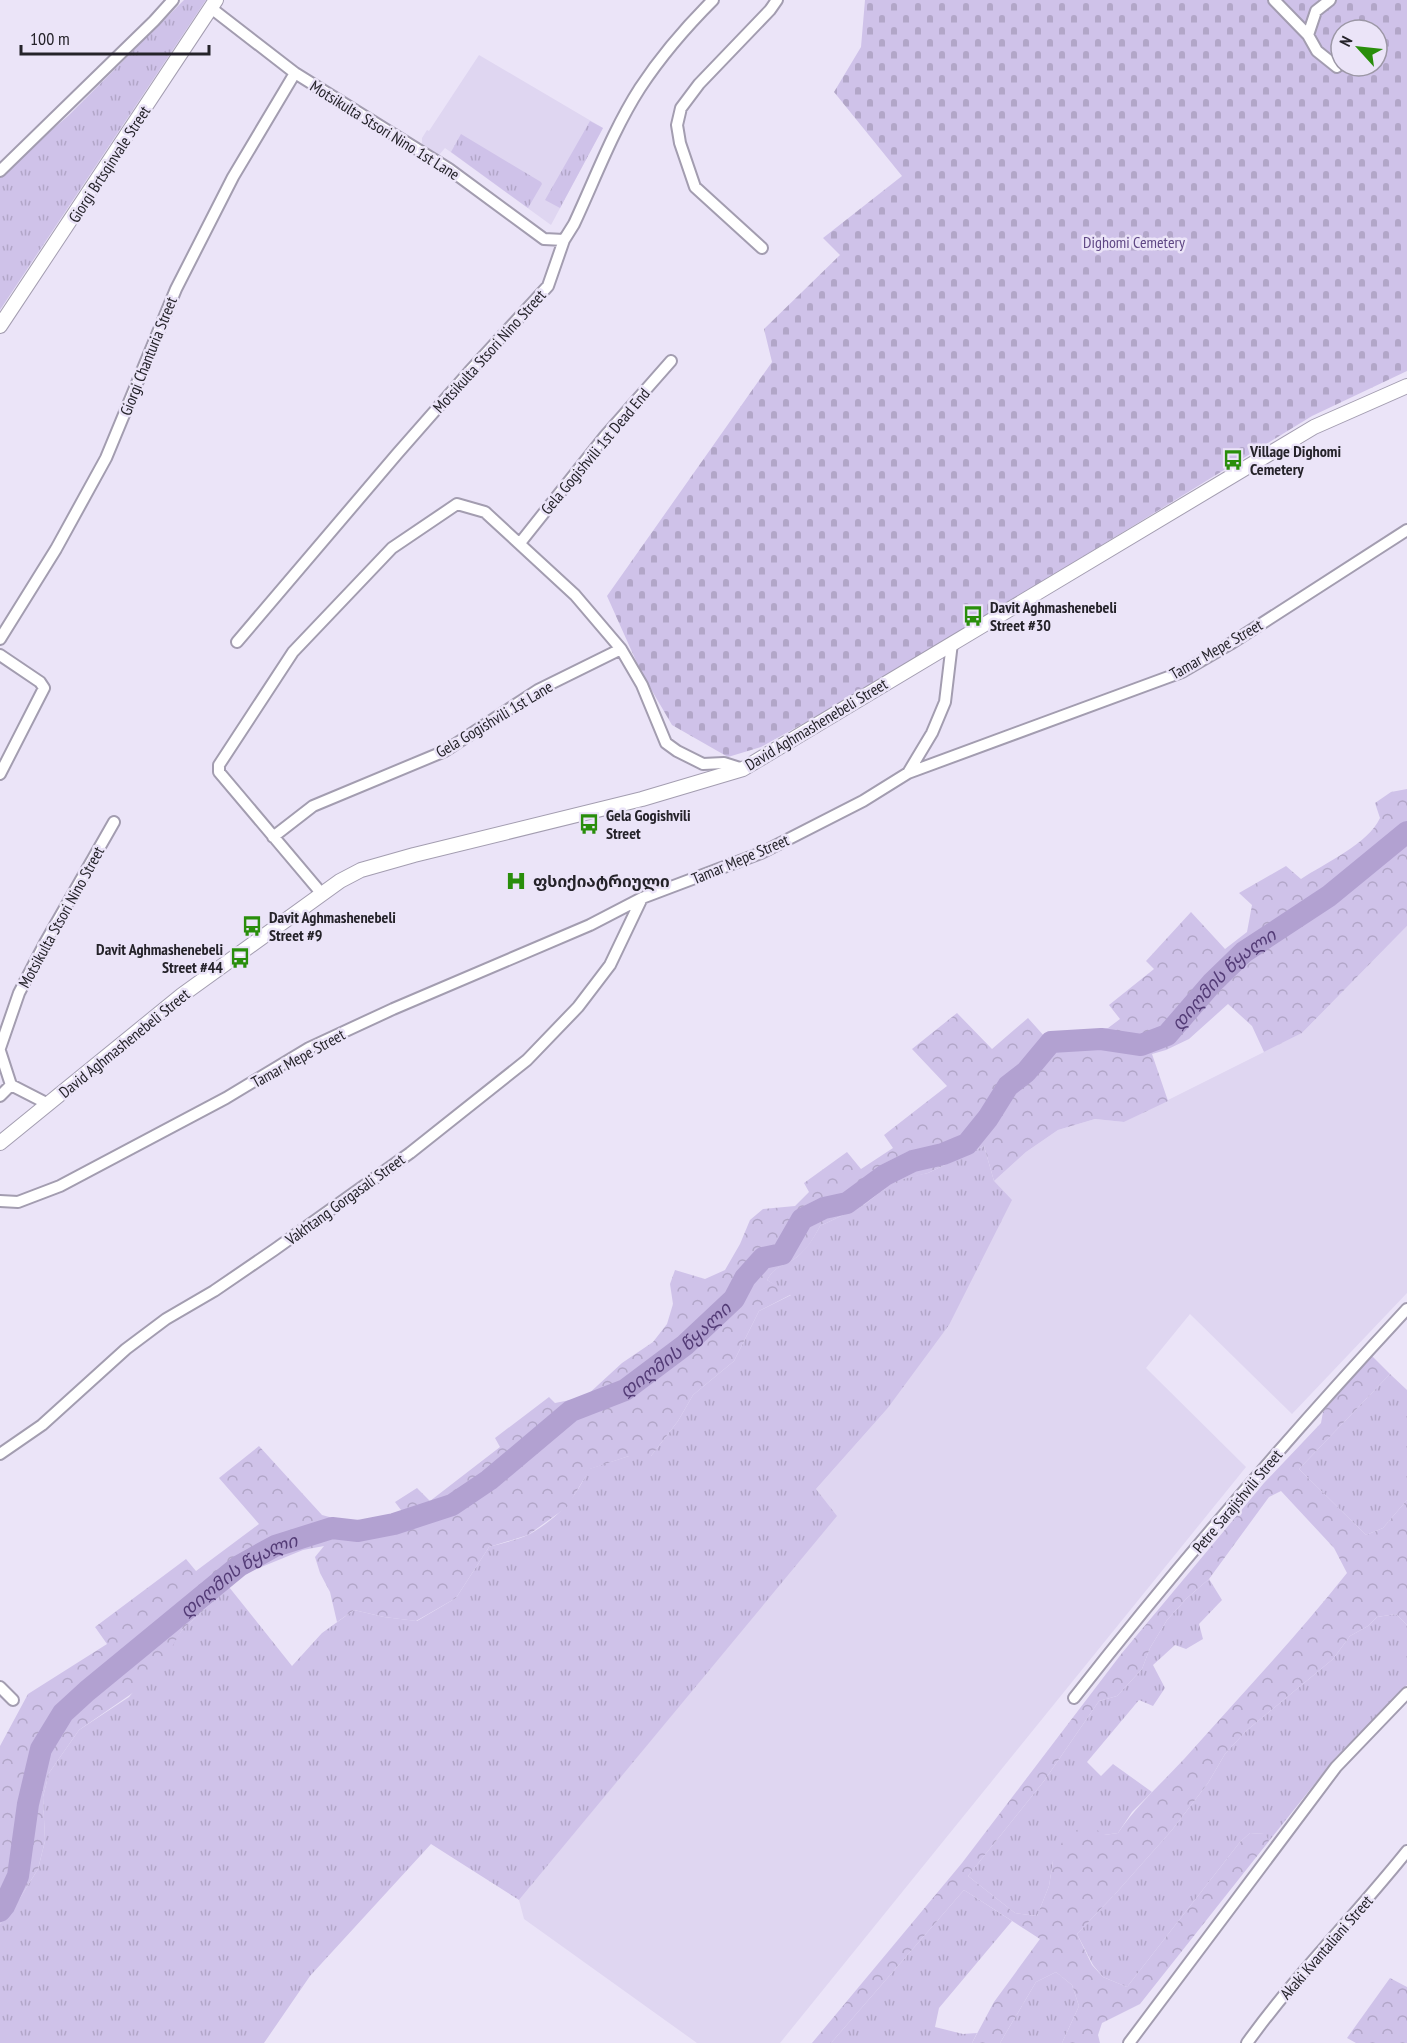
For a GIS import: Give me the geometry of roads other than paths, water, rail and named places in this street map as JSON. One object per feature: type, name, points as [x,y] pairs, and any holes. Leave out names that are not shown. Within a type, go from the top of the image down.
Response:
[{"type":"street","points":[[0,171],[154,21],[172,0]]},
{"type":"street","name":"Motsikulta Stsori Nino Street","points":[[237,642],[419,429],[548,286],[564,240],[641,87],[672,46],[713,0]]},
{"type":"street","points":[[762,248],[695,187],[680,143],[677,125],[681,108],[699,84],[777,0]]},
{"type":"street","points":[[1274,0],[1308,35],[1317,51],[1329,61]]},
{"type":"street","points":[[1308,35],[1316,11],[1330,0]]},
{"type":"street","name":"Motsikulta Stsori Nino 1st Lane","points":[[214,4],[295,73],[449,169],[544,239],[564,240]]},
{"type":"street","name":"Giorgi Brtsqinvale Street","points":[[0,326],[214,4]]},
{"type":"street","name":"Giorgi Chanturia Street","points":[[0,639],[56,549],[106,458],[176,289],[232,177],[295,73]]},
{"type":"street","name":"Gela Gogishvili 1st Dead End","points":[[520,543],[605,436],[671,361]]},
{"type":"street","name":"David Aghmashenebeli Street","points":[[0,1143],[182,995],[322,894],[361,870],[642,799],[743,769],[1314,427],[1407,386]]},
{"type":"street","points":[[322,894],[218,769],[293,652],[392,548],[456,504],[485,512],[575,596],[621,649],[642,685],[666,743],[703,764],[724,763],[743,769]]},
{"type":"street","name":"Tamar Mepe Street","points":[[0,1201],[18,1202],[60,1186],[226,1098],[309,1048],[590,925],[642,898],[761,853],[863,801],[908,773],[1182,672],[1230,644],[1407,530]]},
{"type":"street","points":[[908,773],[932,733],[945,702],[952,643]]},
{"type":"street","name":"Gela Gogishvili 1st Lane","points":[[273,837],[313,806],[445,751],[538,690],[621,649]]},
{"type":"street","points":[[0,655],[40,682],[44,688],[0,774]]},
{"type":"street","name":"Motsikulta Stsori Nino Street","points":[[12,1085],[0,1049],[19,993],[114,822]]},
{"type":"street","name":"Vakhtang Gorgasali Street","points":[[0,1454],[42,1425],[126,1349],[166,1319],[214,1291],[410,1153],[527,1060],[578,1007],[610,965],[642,898]]},
{"type":"street","points":[[0,1096],[12,1085],[48,1104]]},
{"type":"street","name":"Petre Sarajishvili Street","points":[[1074,1698],[1248,1486],[1316,1407],[1407,1309]]},
{"type":"street","points":[[0,1687],[13,1700]]},
{"type":"street","points":[[1129,2043],[1336,1767],[1407,1693]]},
{"type":"street","name":"Akaki Kvantaliani Street","points":[[1247,2043],[1321,1951],[1407,1851]]},
{"type":"waterway","name":"დიღმის წყალი","points":[[0,1911],[18,1876],[28,1804],[41,1749],[63,1713],[239,1566],[275,1546],[332,1528],[358,1531],[394,1524],[452,1505],[489,1480],[571,1411],[625,1390],[685,1345],[734,1299],[745,1278],[763,1258],[782,1254],[802,1219],[824,1208],[847,1203],[885,1175],[913,1161],[943,1154],[967,1144],[988,1118],[1008,1086],[1026,1072],[1051,1042],[1101,1039],[1141,1045],[1167,1035],[1212,983],[1244,952],[1329,896],[1407,832]]},
{"type":"place","name":"Village Dighomi Cemetery","points":[[1233,460]]},
{"type":"place","name":"Davit Aghmashenebeli Street #30","points":[[973,616]]},
{"type":"place","name":"Gela Gogishvili Street","points":[[589,824]]},
{"type":"place","name":"ფსიქიატრიული","points":[[516,881]]},
{"type":"place","name":"Davit Aghmashenebeli Street #9","points":[[252,926]]},
{"type":"place","name":"Davit Aghmashenebeli Street #44","points":[[240,958]]},
{"type":"park label","name":"Dighomi Cemetery","points":[[1134,242]]}]
